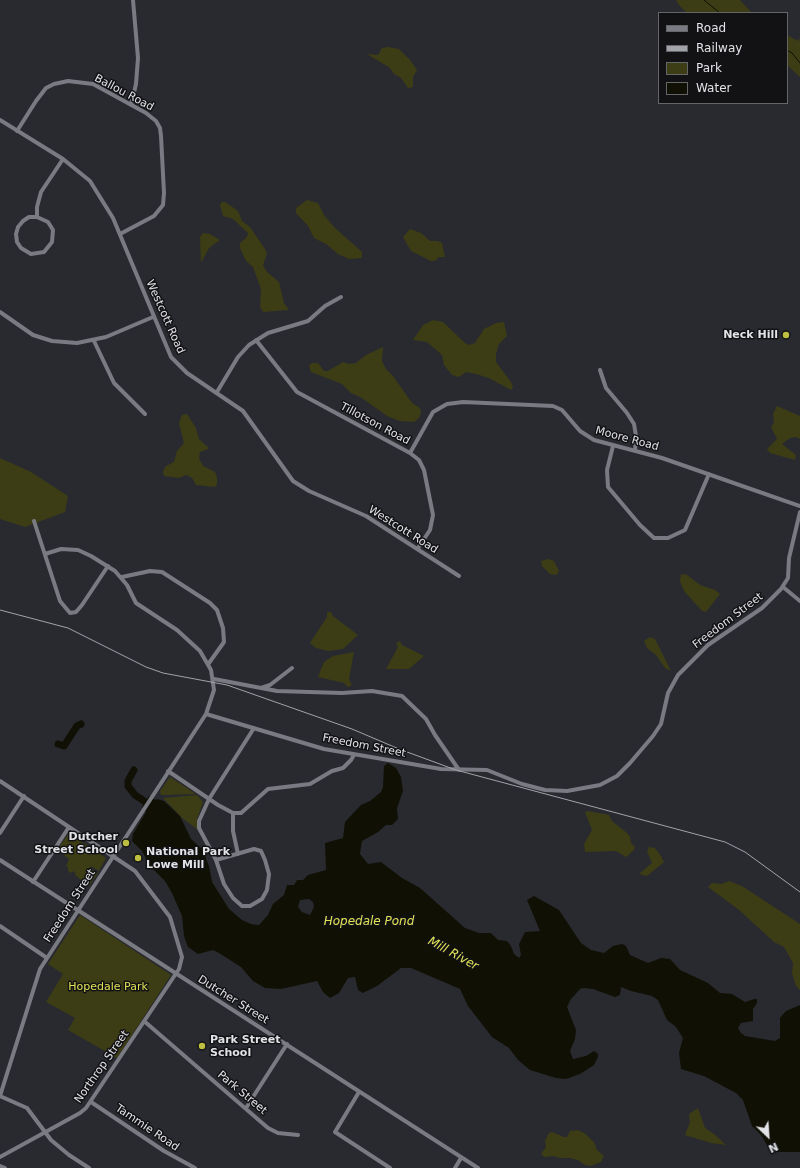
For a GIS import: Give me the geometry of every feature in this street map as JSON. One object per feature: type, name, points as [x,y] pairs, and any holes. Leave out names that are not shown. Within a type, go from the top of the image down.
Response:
[{"type":"street","points":[[131,105],[136,84],[138,58],[133,0]]},
{"type":"street","name":"Ballou Road","points":[[17,131],[39,96],[48,87],[59,82],[77,81],[93,84],[146,113],[159,125],[164,193],[163,205],[157,214],[120,234]]},
{"type":"street","name":"Westcott Road","points":[[0,120],[63,159],[78,171],[97,191],[120,234],[164,343],[175,363],[243,411],[289,476],[297,484],[309,491],[366,516],[418,548],[459,576]]},
{"type":"street","points":[[37,217],[37,203],[41,192],[63,159]]},
{"type":"street","points":[[29,217],[37,217],[45,220],[51,226],[54,238],[50,246],[44,252],[31,254],[21,248],[17,242],[16,234],[18,227],[23,221],[29,217]]},
{"type":"street","points":[[217,392],[238,357],[256,340],[268,333],[308,321],[325,306],[341,298]]},
{"type":"street","points":[[0,312],[33,335],[52,341],[77,343],[94,341],[153,317]]},
{"type":"street","name":"Tillotson Road","points":[[256,340],[297,392],[410,453],[422,464],[433,515],[430,530],[418,548]]},
{"type":"street","points":[[94,341],[114,383],[145,414]]},
{"type":"street","points":[[600,370],[606,388],[627,413],[634,424],[636,436],[635,451]]},
{"type":"street","name":"Moore Road","points":[[410,453],[434,412],[442,406],[457,402],[513,403],[558,407],[584,435],[613,446],[662,458],[800,506]]},
{"type":"street","points":[[613,446],[607,470],[608,487],[640,525],[654,538],[668,538],[685,530],[709,474]]},
{"type":"street","name":"Freedom Street","points":[[0,1096],[36,981],[47,958],[206,714],[324,749],[354,755],[442,769],[487,770],[529,786],[557,791],[594,787],[610,780],[630,764],[658,729],[663,717],[668,693],[678,675],[708,646],[762,608],[783,587],[788,578],[790,558],[800,512]]},
{"type":"street","points":[[34,521],[60,601],[71,613],[76,612],[82,605],[108,566]]},
{"type":"street","points":[[45,554],[61,549],[72,549],[84,552],[108,566],[122,577],[136,604],[177,630],[200,651],[208,663],[214,679],[213,697],[206,714]]},
{"type":"street","points":[[122,577],[150,571],[162,572],[210,603],[217,610],[224,628],[224,642],[208,663]]},
{"type":"street","points":[[783,587],[800,602]]},
{"type":"street","points":[[261,688],[270,685],[292,668]]},
{"type":"street","points":[[214,679],[277,691],[342,693],[372,691],[402,696],[426,719],[459,770]]},
{"type":"street","points":[[216,860],[259,849],[267,865],[269,880],[267,890],[258,902],[250,906],[242,906],[233,898],[221,878],[216,860],[199,828],[200,814],[254,728]]},
{"type":"street","points":[[168,771],[209,799],[233,813],[244,812],[261,794],[268,789],[310,784],[332,771],[343,768],[349,763],[354,755]]},
{"type":"street","name":"Northrop Street","points":[[0,781],[113,856],[141,877],[170,917],[182,957],[175,974],[91,1102],[80,1113],[0,1157]]},
{"type":"street","points":[[0,833],[24,796]]},
{"type":"street","points":[[233,813],[233,831],[238,854]]},
{"type":"street","points":[[33,882],[69,827]]},
{"type":"street","name":"Dutcher Street","points":[[0,860],[478,1168]]},
{"type":"street","points":[[0,926],[47,958]]},
{"type":"street","name":"Park Street","points":[[144,1021],[273,1131],[298,1135]]},
{"type":"street","points":[[246,1108],[287,1044]]},
{"type":"street","points":[[359,1092],[335,1132],[390,1168]]},
{"type":"street","points":[[0,1096],[27,1108],[36,1118],[44,1133],[59,1148],[89,1168]]},
{"type":"street","name":"Tammie Road","points":[[91,1102],[164,1152],[195,1168]]},
{"type":"street","points":[[455,1168],[462,1158]]},
{"type":"street","points":[[0,1166],[5,1168]]},
{"type":"green space","points":[[676,0],[740,0],[751,12],[686,12]]},
{"type":"green space","points":[[788,36],[798,41],[800,38],[800,77],[788,66]]},
{"type":"green space","points":[[388,47],[399,49],[417,70],[413,77],[413,87],[408,88],[401,78],[394,74],[390,68],[367,54],[378,55],[382,48]]},
{"type":"green space","points":[[307,200],[318,203],[324,215],[335,228],[362,252],[362,258],[349,259],[338,254],[326,244],[314,238],[308,226],[296,213],[296,208]]},
{"type":"green space","points":[[222,202],[225,202],[238,211],[242,221],[250,227],[265,249],[267,254],[263,265],[267,272],[279,282],[284,303],[289,310],[263,312],[260,307],[261,289],[253,267],[246,261],[240,248],[240,243],[247,237],[248,233],[233,219],[223,216],[220,205]]},
{"type":"green space","points":[[410,229],[421,233],[430,241],[438,241],[442,243],[445,257],[439,257],[435,261],[431,261],[411,251],[403,237]]},
{"type":"green space","points":[[203,233],[210,234],[220,240],[209,248],[201,263],[200,237]]},
{"type":"green space","points":[[433,320],[443,322],[469,345],[475,343],[484,329],[496,323],[504,322],[507,336],[499,344],[496,354],[496,362],[511,382],[513,387],[511,390],[489,378],[476,374],[466,372],[459,377],[452,375],[444,365],[442,355],[427,342],[413,340],[423,325]]},
{"type":"green space","points":[[383,347],[382,361],[386,369],[393,376],[412,403],[420,408],[421,413],[419,418],[414,422],[400,421],[387,416],[362,398],[351,393],[342,384],[311,372],[309,366],[312,363],[318,363],[324,371],[328,371],[343,362],[349,364],[356,363],[366,355]]},
{"type":"green space","points":[[777,406],[800,416],[800,439],[796,437],[790,438],[782,444],[796,455],[795,460],[770,453],[767,449],[777,439],[771,427],[774,423],[773,414]]},
{"type":"green space","points":[[187,414],[196,428],[199,439],[208,447],[208,449],[200,452],[199,458],[203,466],[215,472],[217,484],[215,487],[196,485],[192,478],[186,475],[179,478],[164,476],[163,471],[166,466],[174,462],[177,451],[184,443],[179,423],[182,415]]},
{"type":"green space","points":[[0,458],[31,472],[68,496],[65,512],[25,527],[0,519]]},
{"type":"green space","points":[[548,559],[554,561],[559,571],[557,575],[550,574],[542,566],[541,561]]},
{"type":"green space","points":[[681,574],[687,575],[700,585],[715,590],[720,594],[706,612],[702,611],[684,591],[680,581]]},
{"type":"green space","points":[[327,612],[331,612],[333,616],[358,635],[343,649],[328,651],[316,648],[310,643],[327,617]]},
{"type":"green space","points":[[650,637],[655,639],[671,671],[665,668],[656,655],[647,648],[644,641]]},
{"type":"green space","points":[[400,641],[402,645],[424,656],[409,669],[386,669],[398,647],[396,643]]},
{"type":"green space","points":[[354,652],[349,679],[352,685],[348,687],[344,683],[318,677],[324,662],[333,656]]},
{"type":"green space","points":[[170,777],[196,794],[161,795],[160,791]]},
{"type":"green space","points":[[197,795],[203,802],[197,819],[197,829],[182,818],[163,798]]},
{"type":"green space","points":[[588,811],[609,815],[612,821],[630,837],[631,843],[635,847],[634,850],[626,857],[616,851],[585,852],[584,844],[592,830],[585,812]]},
{"type":"green space","points":[[69,833],[106,858],[99,871],[91,866],[90,868],[98,873],[89,886],[75,875],[76,874],[73,871],[71,873],[68,871],[68,867],[66,866],[69,859],[57,850]]},
{"type":"green space","points":[[649,847],[655,848],[664,862],[647,876],[639,874],[652,863],[647,851]]},
{"type":"green space","points":[[729,881],[742,886],[800,924],[800,990],[796,986],[792,973],[793,963],[784,947],[774,942],[739,910],[708,887],[712,883],[721,884]]},
{"type":"green space","name":"Hopedale Park","points":[[80,915],[171,975],[117,1058],[68,1030],[75,1018],[46,1002],[63,974],[48,964]]},
{"type":"green space","points":[[698,1108],[705,1128],[726,1145],[711,1143],[685,1135],[690,1122],[689,1114]]},
{"type":"green space","points":[[577,1130],[584,1133],[594,1142],[597,1150],[604,1156],[601,1162],[590,1166],[570,1158],[553,1156],[545,1157],[541,1154],[546,1147],[545,1141],[549,1133],[552,1132],[567,1137],[570,1131]]},
{"type":"water","name":"Hopedale Pond","points":[[388,763],[396,768],[401,777],[403,791],[397,808],[398,819],[392,825],[386,825],[378,832],[362,841],[360,854],[368,864],[381,862],[402,878],[420,888],[465,928],[479,933],[491,933],[498,940],[507,941],[514,954],[519,958],[521,955],[519,944],[525,932],[540,931],[527,900],[534,896],[559,910],[581,943],[591,950],[604,953],[613,946],[622,944],[626,946],[630,955],[648,963],[661,958],[670,959],[680,970],[708,983],[720,993],[732,994],[745,1002],[757,999],[757,1003],[753,1009],[753,1021],[741,1023],[738,1028],[745,1036],[775,1041],[780,1038],[780,1018],[786,1011],[800,1005],[800,1152],[775,1152],[770,1150],[761,1135],[752,1126],[743,1100],[736,1093],[704,1076],[681,1069],[679,1053],[683,1038],[676,1027],[667,1020],[658,1000],[652,996],[621,987],[620,995],[615,997],[593,989],[580,989],[571,999],[567,1007],[576,1030],[575,1039],[570,1051],[573,1059],[586,1056],[594,1051],[598,1054],[598,1057],[594,1065],[580,1074],[566,1079],[556,1078],[530,1070],[518,1060],[509,1048],[492,1037],[468,1006],[460,989],[411,968],[401,968],[377,986],[363,993],[358,990],[355,977],[348,978],[339,993],[330,998],[323,992],[317,981],[281,989],[265,988],[253,981],[241,967],[219,953],[213,950],[198,954],[188,947],[184,936],[182,916],[172,893],[165,881],[150,866],[142,851],[132,841],[133,834],[146,812],[142,807],[149,796],[156,800],[164,801],[180,816],[191,839],[202,849],[209,866],[212,882],[229,909],[242,920],[251,924],[259,925],[268,915],[273,904],[284,895],[287,885],[294,885],[297,880],[303,880],[308,875],[326,870],[325,843],[343,838],[345,822],[361,805],[370,801],[381,792],[383,787],[384,766]],"holes":[[[309,899],[313,902],[314,907],[310,915],[302,912],[298,907],[300,900]]]},
{"type":"waterway","points":[[704,0],[719,12]]},
{"type":"waterway","points":[[788,51],[792,53],[800,63]]},
{"type":"waterway","name":"Mill River","points":[[58,744],[64,746],[77,726],[81,724]]},
{"type":"waterway","name":"Mill River","points":[[134,770],[128,781],[128,786],[135,795],[153,807]]},
{"type":"railway","points":[[0,610],[68,628],[146,667],[163,673],[227,685],[352,729],[399,749],[456,770],[725,842],[745,852],[800,892]]},
{"type":"place","name":"Neck Hill","points":[[786,335]]},
{"type":"place","name":"Dutcher Street School","points":[[126,843]]},
{"type":"place","name":"National Park Lowe Mill","points":[[138,858]]},
{"type":"place","name":"Park Street School","points":[[202,1046]]}]
